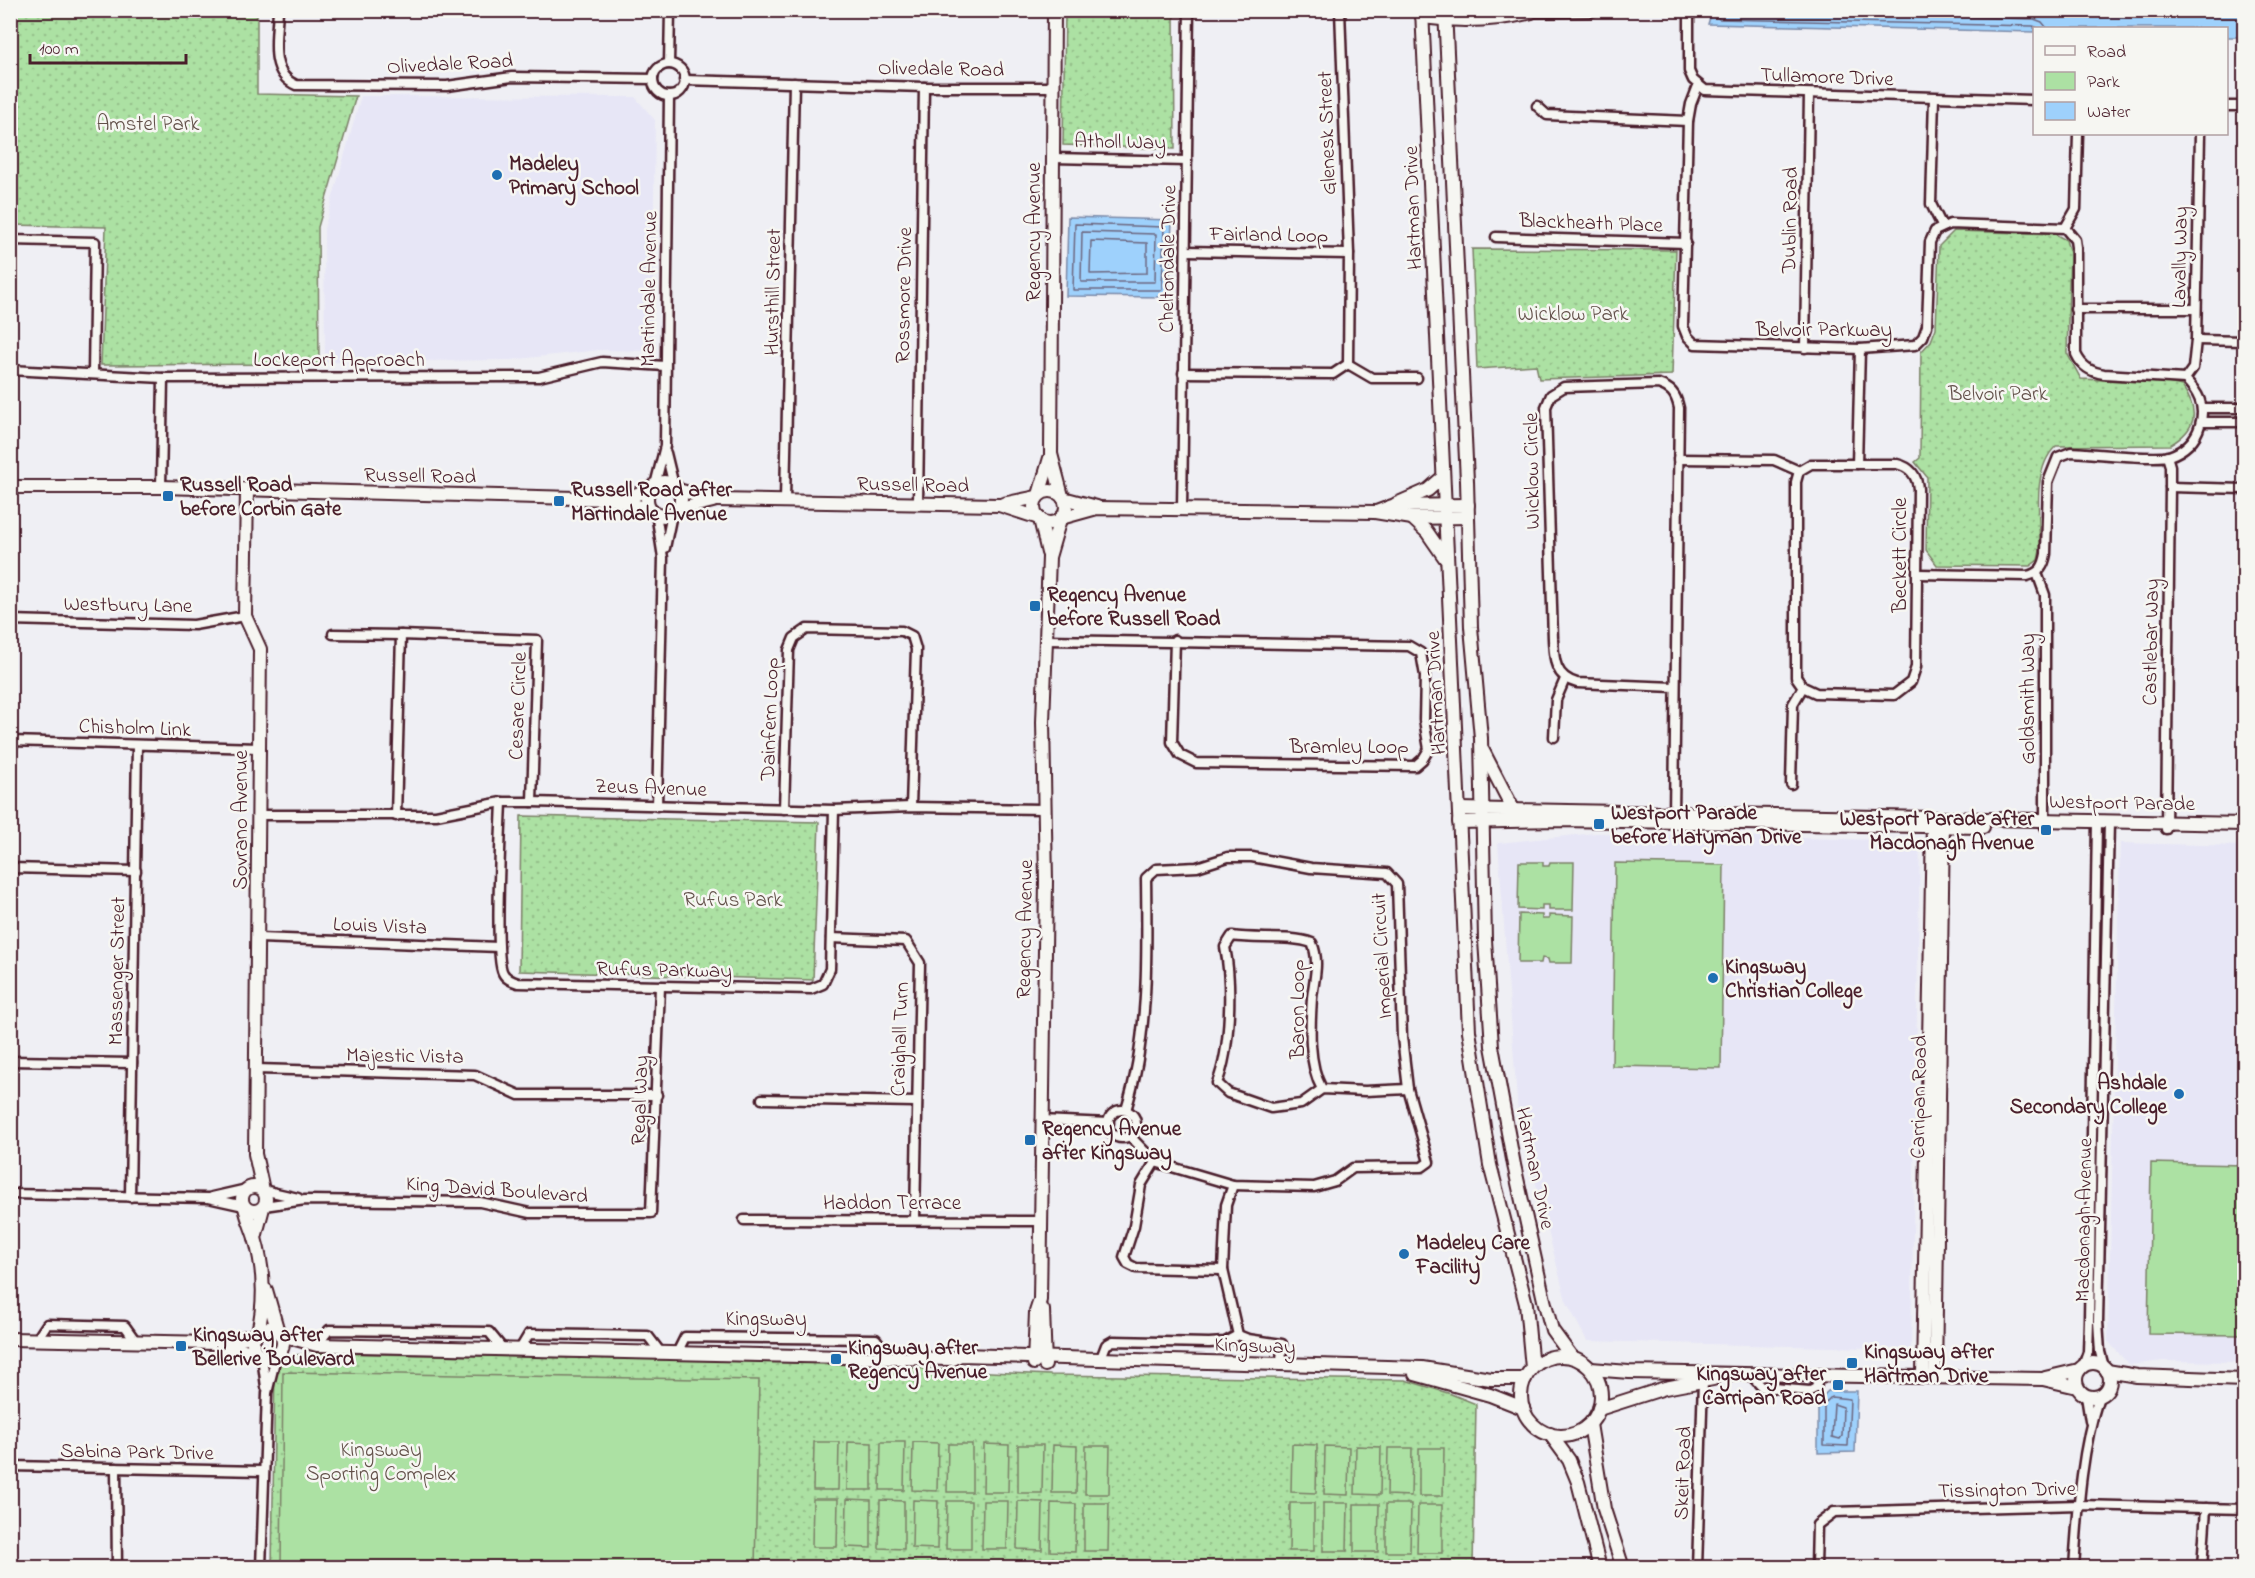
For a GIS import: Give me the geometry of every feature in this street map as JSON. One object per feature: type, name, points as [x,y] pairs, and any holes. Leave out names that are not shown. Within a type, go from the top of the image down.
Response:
[{"type":"main road","name":"Regency Avenue","points":[[1054,10],[1051,454],[1063,497]]},
{"type":"main road","points":[[1445,14],[1457,10]]},
{"type":"main road","points":[[1516,10],[1532,12],[1592,10]]},
{"type":"main road","points":[[1422,14],[1504,19],[1532,12]]},
{"type":"main road","name":"Hartman Drive","points":[[1422,14],[1469,1031],[1490,1165],[1526,1304],[1528,1373]]},
{"type":"main road","name":"Hartman Drive","points":[[1445,14],[1472,627],[1481,747],[1485,940],[1492,1046],[1544,1300],[1552,1330],[1571,1356]]},
{"type":"main road","name":"Regency Avenue","points":[[1038,496],[1051,454]]},
{"type":"main road","points":[[1375,512],[1428,490],[1443,477]]},
{"type":"main road","points":[[665,482],[676,488],[681,501],[674,512],[654,512],[647,497],[653,486],[665,482]]},
{"type":"main road","name":"Russell Road","points":[[10,487],[161,488],[612,499],[635,495],[653,486]]},
{"type":"main road","name":"Russell Road","points":[[676,488],[717,500],[999,505],[1038,496]]},
{"type":"main road","name":"Sovrano Avenue","points":[[247,490],[245,615],[260,649],[259,938],[255,1154],[248,1189]]},
{"type":"main road","points":[[1097,508],[1051,491],[1038,496],[1034,508],[1039,518],[1050,523],[1097,508],[1375,512],[1412,518],[1444,512],[1468,511]]},
{"type":"main road","points":[[1061,519],[1066,508],[1063,497]]},
{"type":"main road","name":"Russell Road","points":[[612,499],[654,512]]},
{"type":"main road","name":"Russell Road","points":[[674,512],[717,500]]},
{"type":"main road","name":"Russell Road","points":[[999,505],[1039,518]]},
{"type":"main road","points":[[1392,506],[1444,512]]},
{"type":"main road","name":"Regency Avenue","points":[[1039,518],[1049,557],[1043,809],[1046,881],[1040,1300],[1044,1312],[1039,1361]]},
{"type":"main road","points":[[1412,518],[1427,532],[1446,560]]},
{"type":"main road","name":"Regency Avenue","points":[[1049,557],[1061,519]]},
{"type":"main road","points":[[1481,747],[1513,809]]},
{"type":"main road","name":"Westport Parade","points":[[1459,809],[1938,823],[2166,826],[2244,824]]},
{"type":"main road","name":"Westport Parade","points":[[1459,822],[1674,817]]},
{"type":"main road","name":"Carripan Road","points":[[1929,1375],[1938,823]]},
{"type":"main road","name":"Westport Parade","points":[[2166,826],[2244,831]]},
{"type":"main road","name":"Sovrano Avenue","points":[[255,1154],[263,1190]]},
{"type":"main road","points":[[255,1238],[267,1198],[263,1190],[257,1187],[248,1189],[242,1197],[255,1238],[262,1280],[283,1345],[277,1356]]},
{"type":"main road","points":[[245,1206],[254,1211],[263,1207]]},
{"type":"main road","points":[[259,1355],[253,1342],[262,1315],[262,1280]]},
{"type":"main road","name":"Kingsway","points":[[12,1336],[37,1339],[215,1343],[257,1334],[270,1328],[315,1345],[953,1359],[960,1355],[1100,1366],[1117,1361]]},
{"type":"main road","name":"Kingsway","points":[[215,1343],[259,1355],[277,1356],[315,1345]]},
{"type":"main road","points":[[1571,1356],[1591,1369],[1600,1385],[1599,1409],[1590,1424],[1571,1435],[1550,1434],[1533,1425],[1523,1408],[1521,1393],[1528,1373],[1547,1358],[1571,1356]]},
{"type":"main road","name":"Kingsway","points":[[1039,1361],[1101,1358],[1117,1361],[1422,1368],[1491,1379],[1528,1373]]},
{"type":"main road","points":[[2043,1379],[2093,1363],[2106,1369],[2137,1376],[2244,1380]]},
{"type":"main road","name":"Kingsway","points":[[1392,1368],[1490,1395],[1523,1408]]},
{"type":"main road","points":[[2081,1368],[2076,1375],[2093,1392]]},
{"type":"main road","points":[[1591,1369],[2043,1379],[2093,1392],[2137,1376]]},
{"type":"main road","points":[[2093,1392],[2110,1382],[2106,1369]]},
{"type":"main road","points":[[1599,1409],[1665,1388],[1750,1374]]},
{"type":"main road","points":[[1590,1424],[1605,1509],[1623,1568]]},
{"type":"main road","points":[[1550,1434],[1569,1460],[1578,1482],[1600,1568]]},
{"type":"street","name":"Olivedale Road","points":[[278,10],[276,60],[285,80],[296,85],[447,86],[512,77],[653,79]]},
{"type":"street","points":[[669,64],[670,10]]},
{"type":"street","name":"Cheltondale Drive","points":[[1182,508],[1189,10]]},
{"type":"street","name":"Glenesk Street","points":[[1340,10],[1349,254]]},
{"type":"street","points":[[1689,10],[1689,71],[1698,86]]},
{"type":"street","points":[[669,64],[679,68],[684,80],[681,90],[669,96],[658,92],[653,79],[657,69],[669,64]]},
{"type":"street","name":"Olivedale Road","points":[[684,80],[924,87],[1053,87]]},
{"type":"street","name":"Hursthill Street","points":[[785,501],[794,83]]},
{"type":"street","name":"Tullamore Drive","points":[[1698,86],[1712,91],[2033,100]]},
{"type":"street","name":"Belvoir Parkway","points":[[1698,86],[1688,121],[1683,326],[1690,341],[1701,346],[1860,349],[1907,348],[1915,345],[1923,337],[1927,319],[1931,236],[1942,226]]},
{"type":"street","name":"Rossmore Drive","points":[[918,503],[924,87]]},
{"type":"street","name":"Dublin Road","points":[[1805,348],[1809,94]]},
{"type":"street","name":"Martindale Avenue","points":[[653,486],[662,467],[665,446],[669,96]]},
{"type":"street","points":[[1918,574],[2027,576],[2037,573],[2044,563],[2046,554],[2048,482],[2058,457],[2071,452],[2167,456],[2184,448],[2195,438],[2203,408],[2194,388],[2185,379],[2104,374],[2089,369],[2076,354],[2076,247],[2075,240],[2065,228],[1950,224],[1942,226],[1931,204],[1934,98]]},
{"type":"street","points":[[1537,106],[1547,115],[1688,121]]},
{"type":"street","points":[[2228,106],[2244,106]]},
{"type":"street","points":[[2065,228],[2076,209],[2078,135]]},
{"type":"street","name":"Lavally Way","points":[[2185,379],[2193,368],[2196,340],[2200,135]]},
{"type":"street","name":"Atholl Way","points":[[1053,158],[1187,161]]},
{"type":"street","name":"Blackheath Place","points":[[1496,237],[1686,243]]},
{"type":"street","points":[[10,240],[95,242],[93,374]]},
{"type":"street","name":"Fairland Loop","points":[[1186,251],[1349,254],[1348,363]]},
{"type":"street","points":[[2075,309],[2196,309]]},
{"type":"street","points":[[2196,340],[2244,341]]},
{"type":"street","points":[[1857,464],[1860,349]]},
{"type":"street","name":"Lockeport Approach","points":[[10,370],[163,378],[539,377],[602,362],[665,366]]},
{"type":"street","points":[[1183,373],[1333,374],[1348,363],[1372,378],[1417,378]]},
{"type":"street","points":[[161,488],[163,378]]},
{"type":"street","name":"Wicklow Circle","points":[[1565,679],[1557,669],[1553,645],[1547,401],[1551,395],[1564,387],[1658,384],[1673,392],[1679,408],[1674,817]]},
{"type":"street","points":[[2203,408],[2244,408]]},
{"type":"street","points":[[2201,422],[2244,422]]},
{"type":"street","name":"Martindale Avenue","points":[[665,446],[676,488]]},
{"type":"street","name":"Castlebar Way","points":[[2166,826],[2170,487],[2170,466],[2167,456]]},
{"type":"street","points":[[1678,459],[1774,460],[1798,471],[1796,482],[1795,668],[1796,677],[1803,687],[1793,704],[1791,784]]},
{"type":"street","name":"Beckett Circle","points":[[1798,471],[1811,464],[1897,465],[1913,473],[1918,489],[1916,667],[1906,688],[1894,695],[1816,693],[1803,687]]},
{"type":"street","points":[[2170,487],[2244,489]]},
{"type":"street","points":[[654,512],[663,558]]},
{"type":"street","points":[[657,806],[663,558],[674,512]]},
{"type":"street","name":"Goldsmith Way","points":[[2037,573],[2045,595],[2045,824]]},
{"type":"street","name":"Westbury Lane","points":[[10,620],[194,625],[245,615]]},
{"type":"street","name":"Dainfern Loop","points":[[784,809],[789,650],[794,638],[807,629],[902,631],[912,636],[916,649],[911,807]]},
{"type":"street","name":"Cesare Circle","points":[[333,634],[537,640],[532,802]]},
{"type":"street","points":[[396,816],[401,635]]},
{"type":"street","name":"Bramley Loop","points":[[1047,640],[1175,640],[1409,646],[1420,653],[1425,676],[1424,720],[1429,749],[1423,759],[1414,766],[1196,763],[1180,755],[1172,742],[1175,640]]},
{"type":"street","points":[[1554,737],[1556,700],[1565,679],[1576,683],[1674,687]]},
{"type":"street","name":"Chisholm Link","points":[[10,741],[260,748]]},
{"type":"street","name":"Massenger Street","points":[[130,1197],[137,746]]},
{"type":"street","name":"Zeus Avenue","points":[[259,815],[436,815],[502,802],[834,810],[911,807],[1043,809]]},
{"type":"street","name":"Rufus Parkway","points":[[502,802],[500,947],[502,972],[511,981],[518,983],[660,987],[817,988],[823,984],[829,975],[834,810]]},
{"type":"street","name":"Macdonagh Avenue","points":[[2081,1368],[2088,1352],[2103,825]]},
{"type":"street","name":"Macdonagh Avenue","points":[[2103,825],[2098,1321],[2100,1352],[2106,1369]]},
{"type":"street","name":"Imperial Circuit","points":[[1041,1120],[1108,1123],[1115,1135],[1129,1135],[1155,1162],[1233,1185],[1314,1187],[1335,1181],[1353,1168],[1422,1167],[1429,1162],[1408,1089],[1402,1037],[1397,884],[1387,873],[1311,868],[1252,857],[1228,857],[1197,867],[1156,869],[1146,878],[1144,1022],[1134,1069],[1134,1086],[1126,1110],[1136,1122],[1129,1135]]},
{"type":"street","points":[[10,868],[136,871]]},
{"type":"street","name":"Baron Loop","points":[[1232,936],[1256,940],[1304,940],[1312,943],[1317,956],[1312,1000],[1312,1059],[1322,1089],[1301,1104],[1271,1108],[1228,1093],[1217,1083],[1225,1054],[1228,962],[1225,947],[1232,936]]},
{"type":"street","name":"Louis Vista","points":[[259,938],[500,947]]},
{"type":"street","name":"Craighall Turn","points":[[831,938],[906,941],[920,963],[915,1102],[915,1219]]},
{"type":"street","name":"Regal Way","points":[[651,1213],[660,987]]},
{"type":"street","points":[[10,1061],[132,1064]]},
{"type":"street","name":"Majestic Vista","points":[[256,1069],[475,1075],[519,1095],[657,1095]]},
{"type":"street","points":[[1322,1089],[1365,1091],[1408,1089]]},
{"type":"street","points":[[762,1099],[915,1102]]},
{"type":"street","points":[[1108,1123],[1116,1111],[1126,1110]]},
{"type":"street","points":[[1155,1162],[1141,1185],[1134,1226],[1124,1257],[1128,1264],[1136,1268],[1222,1270]]},
{"type":"street","points":[[1233,1185],[1226,1205],[1222,1270],[1238,1335]]},
{"type":"street","points":[[208,1198],[248,1189]]},
{"type":"street","name":"King David Boulevard","points":[[263,1190],[305,1200]]},
{"type":"street","points":[[10,1194],[208,1198],[245,1206]]},
{"type":"street","name":"King David Boulevard","points":[[263,1207],[305,1200],[480,1202],[530,1214],[651,1213]]},
{"type":"street","name":"Haddon Terrace","points":[[744,1220],[1041,1221]]},
{"type":"street","points":[[1101,1358],[1106,1345],[1113,1341],[1209,1343],[1225,1342],[1238,1335]]},
{"type":"street","points":[[1238,1335],[1248,1339],[1282,1344],[1281,1365]]},
{"type":"street","name":"Kingsway","points":[[677,1353],[685,1337],[876,1339],[890,1358]]},
{"type":"street","points":[[259,1355],[267,1393]]},
{"type":"street","points":[[261,1568],[262,1471],[267,1393],[277,1356]]},
{"type":"street","name":"Skeit Road","points":[[1697,1568],[1703,1380]]},
{"type":"street","points":[[2074,1568],[2093,1392]]},
{"type":"street","name":"Sabina Park Drive","points":[[10,1466],[262,1471]]},
{"type":"street","points":[[116,1468],[117,1568]]},
{"type":"street","name":"Tissington Drive","points":[[1816,1568],[1817,1525],[1834,1512],[2079,1505],[2244,1509]]},
{"type":"street","points":[[2202,1568],[2206,1508]]},
{"type":"shaded area","name":"Madeley Primary School","points":[[361,96],[635,97],[655,120],[652,351],[599,350],[510,360],[325,362],[324,229]]},
{"type":"shaded area","name":"Kingsway Christian College","points":[[1596,833],[1920,841],[1911,1349],[1587,1341],[1566,1301],[1518,1114],[1498,843]]},
{"type":"shaded area","name":"Ashdale Secondary College","points":[[2120,843],[2244,846],[2244,1362],[2163,1361],[2129,1365],[2108,1341]]},
{"type":"green space","name":"Amstel Park","points":[[11,10],[257,11],[257,94],[356,96],[318,227],[319,364],[101,365],[106,227],[11,225]]},
{"type":"green space","points":[[1065,11],[1174,11],[1175,149],[1063,145]]},
{"type":"green space","name":"Belvoir Park","points":[[1954,231],[2055,234],[2066,240],[2070,253],[2067,353],[2081,379],[2168,383],[2182,386],[2192,404],[2193,419],[2190,426],[2186,433],[2170,445],[2056,446],[2048,456],[2040,481],[2038,510],[2040,551],[2038,560],[2030,566],[1937,565],[1926,550],[1927,477],[1915,462],[1920,458],[1921,352],[1931,341],[1936,328],[1939,246]]},
{"type":"green space","name":"Wicklow Park","points":[[1472,249],[1676,250],[1672,375],[1539,379],[1536,365],[1477,369]]},
{"type":"green space","name":"Rufus Park","points":[[521,816],[819,822],[813,980],[519,971]]},
{"type":"green space","points":[[1519,862],[1543,862],[1543,866],[1549,866],[1550,862],[1574,862],[1573,910],[1549,910],[1549,905],[1542,905],[1542,910],[1518,909]]},
{"type":"green space","points":[[1615,863],[1724,865],[1721,1068],[1612,1066]]},
{"type":"green space","points":[[1519,914],[1542,915],[1542,919],[1549,919],[1549,915],[1573,916],[1572,963],[1549,963],[1548,959],[1542,958],[1541,963],[1518,963]]},
{"type":"green space","points":[[2151,1163],[2244,1165],[2242,1335],[2148,1334]]},
{"type":"green space","name":"Kingsway Sporting Complex","points":[[322,1353],[793,1362],[1050,1375],[1405,1380],[1476,1404],[1473,1567],[272,1568],[275,1363],[293,1355]]},
{"type":"green space","points":[[283,1372],[759,1380],[755,1567],[281,1567]]},
{"type":"green space","points":[[814,1442],[839,1442],[838,1490],[813,1490]]},
{"type":"green space","points":[[848,1442],[872,1443],[872,1490],[847,1490]]},
{"type":"green space","points":[[881,1442],[905,1442],[904,1490],[880,1490]]},
{"type":"green space","points":[[913,1442],[938,1443],[937,1491],[912,1490]]},
{"type":"green space","points":[[948,1444],[972,1444],[972,1492],[947,1492]]},
{"type":"green space","points":[[984,1444],[1009,1445],[1008,1492],[983,1492]]},
{"type":"green space","points":[[1292,1444],[1317,1445],[1316,1493],[1291,1492]]},
{"type":"green space","points":[[1018,1445],[1043,1445],[1042,1493],[1018,1493]]},
{"type":"green space","points":[[1053,1445],[1077,1446],[1076,1493],[1052,1493]]},
{"type":"green space","points":[[1086,1446],[1110,1446],[1109,1494],[1085,1494]]},
{"type":"green space","points":[[1325,1446],[1349,1447],[1348,1495],[1324,1494]]},
{"type":"green space","points":[[1356,1446],[1381,1447],[1380,1495],[1355,1494]]},
{"type":"green space","points":[[1388,1448],[1412,1448],[1411,1496],[1387,1495]]},
{"type":"green space","points":[[1419,1448],[1444,1448],[1443,1496],[1419,1496]]},
{"type":"green space","points":[[813,1499],[838,1499],[837,1547],[812,1547]]},
{"type":"green space","points":[[847,1499],[871,1500],[871,1548],[846,1547]]},
{"type":"green space","points":[[880,1500],[904,1501],[904,1549],[879,1548]]},
{"type":"green space","points":[[913,1500],[938,1501],[937,1549],[912,1548]]},
{"type":"green space","points":[[947,1501],[971,1501],[971,1549],[946,1549]]},
{"type":"green space","points":[[983,1501],[1008,1501],[1007,1549],[982,1549]]},
{"type":"green space","points":[[1018,1501],[1043,1502],[1042,1550],[1017,1549]]},
{"type":"green space","points":[[1051,1503],[1076,1504],[1075,1552],[1050,1551]]},
{"type":"green space","points":[[1084,1503],[1109,1503],[1108,1551],[1084,1551]]},
{"type":"green space","points":[[1290,1503],[1314,1503],[1314,1551],[1289,1551]]},
{"type":"green space","points":[[1323,1503],[1348,1503],[1347,1551],[1323,1551]]},
{"type":"green space","points":[[1354,1504],[1379,1504],[1378,1552],[1354,1552]]},
{"type":"green space","points":[[1386,1504],[1411,1504],[1410,1552],[1386,1552]]},
{"type":"green space","points":[[1418,1505],[1442,1505],[1442,1553],[1417,1553]]},
{"type":"water","points":[[1712,11],[2244,11],[2244,37],[2228,37],[2228,27],[2033,27],[2033,32],[1708,24]]},
{"type":"water","points":[[1068,217],[1172,220],[1169,297],[1066,296]]},
{"type":"water","points":[[1828,1391],[1857,1391],[1855,1452],[1818,1453],[1818,1401]]},
{"type":"place","name":"Madeley Primary School","points":[[497,175]]},
{"type":"place","name":"Russell Road before Corbin Gate","points":[[168,496]]},
{"type":"place","name":"Russell Road after Martindale Avenue","points":[[559,501]]},
{"type":"place","name":"Regency Avenue before Russell Road","points":[[1035,606]]},
{"type":"place","name":"Westport Parade before Hatyman Drive","points":[[1599,824]]},
{"type":"place","name":"Westport Parade after Macdonagh Avenue","points":[[2046,830]]},
{"type":"place","name":"Kingsway Christian College","points":[[1713,978]]},
{"type":"place","name":"Ashdale Secondary College","points":[[2179,1094]]},
{"type":"place","name":"Regency Avenue after Kingsway","points":[[1030,1140]]},
{"type":"place","name":"Madeley Care Facility","points":[[1404,1254]]},
{"type":"place","name":"Kingsway after Bellerive Boulevard","points":[[181,1346]]},
{"type":"place","name":"Kingsway after Regency Avenue","points":[[836,1359]]},
{"type":"place","name":"Kingsway after Hartman Drive","points":[[1852,1363]]},
{"type":"place","name":"Kingsway after Carripan Road","points":[[1838,1385]]}]
